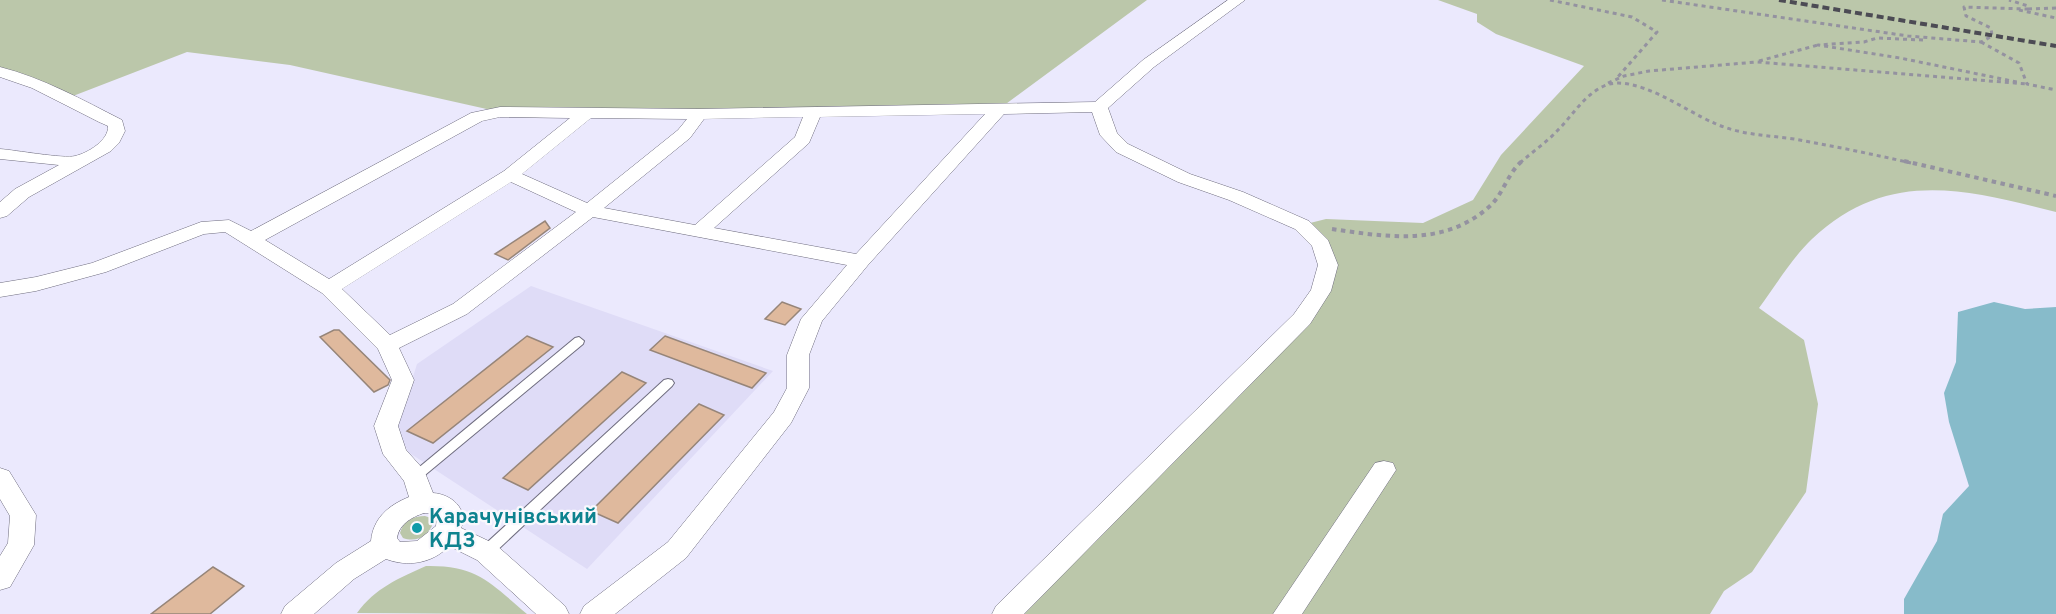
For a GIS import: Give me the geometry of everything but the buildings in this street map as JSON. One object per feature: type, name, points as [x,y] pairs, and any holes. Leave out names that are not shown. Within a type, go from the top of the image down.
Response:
[{"type":"street","points":[[251,239],[477,117],[522,111],[699,114],[1099,107],[1150,61],[1239,0]]},
{"type":"street","points":[[0,72],[38,85],[116,124],[117,131],[115,140],[95,154],[22,193],[0,213]]},
{"type":"street","points":[[1006,614],[1302,319],[1321,291],[1328,265],[1321,244],[1302,225],[1236,196],[1184,178],[1122,148],[1110,135],[1099,107]]},
{"type":"street","points":[[594,614],[677,550],[783,417],[798,388],[798,355],[812,319],[861,261],[999,109]]},
{"type":"street","points":[[329,288],[510,175],[588,112]]},
{"type":"street","points":[[699,231],[803,139],[813,112]]},
{"type":"street","points":[[387,345],[460,309],[589,212],[684,134],[699,114]]},
{"type":"street","points":[[4,156],[78,162]]},
{"type":"street","points":[[510,175],[589,212],[861,261]]},
{"type":"street","points":[[0,290],[36,284],[99,268],[201,228],[229,226],[329,288],[387,345],[403,380],[386,426],[394,454],[415,477],[424,503]]},
{"type":"street","points":[[1287,614],[1383,470]]},
{"type":"street","points":[[0,478],[22,515],[21,545],[0,579]]},
{"type":"street","points":[[424,503],[438,503],[450,512],[451,522],[446,533],[432,545],[414,552],[397,552],[386,545],[384,535],[394,518],[409,508],[424,503]]},
{"type":"street","points":[[446,533],[486,552],[555,614]]},
{"type":"street","points":[[295,614],[345,570],[386,545]]},
{"type":"lane","points":[[415,477],[579,341]]},
{"type":"lane","points":[[486,552],[668,383]]},
{"type":"path","points":[[1550,0],[1632,17],[1657,32],[1617,78]]},
{"type":"path","points":[[1662,0],[1850,28],[1980,42],[2019,63],[2026,84]]},
{"type":"path","points":[[2009,0],[2028,6],[2028,9]]},
{"type":"path","points":[[1980,42],[1992,36],[1991,28],[1966,16],[1964,7],[2056,8]]},
{"type":"path","points":[[2004,7],[2056,18]]},
{"type":"path","points":[[1755,62],[1770,56],[1800,52],[1818,45],[1864,42],[1877,38],[1945,39]]},
{"type":"path","points":[[1818,45],[1912,60],[2056,90]]},
{"type":"path","points":[[1302,225],[1388,237],[1423,237],[1473,220],[1492,204],[1517,165],[1557,131],[1587,98],[1617,78],[1644,72],[1755,62],[2026,84]]},
{"type":"path","points":[[1605,85],[1618,83],[1647,89],[1674,100],[1690,113],[1744,134],[1792,139],[1882,156],[2056,196]]},
{"type":"shaded area","points":[[531,286],[773,371],[587,569],[408,452],[397,428],[417,364]]},
{"type":"green space","points":[[0,0],[1147,0],[999,109],[500,112],[290,65],[187,52],[73,96],[0,67]]},
{"type":"green space","points":[[1438,0],[2056,0],[2056,212],[1959,192],[1928,190],[1898,193],[1869,202],[1840,217],[1812,239],[1798,255],[1759,308],[1804,340],[1818,404],[1806,492],[1752,572],[1724,591],[1710,614],[1006,614],[1302,319],[1328,265],[1302,225],[1326,219],[1423,223],[1473,200],[1501,155],[1584,66],[1496,34],[1477,22],[1477,14]]},
{"type":"green space","points":[[425,516],[431,518],[433,523],[425,535],[413,540],[403,538],[400,533],[406,522]]},
{"type":"green space","points":[[426,566],[459,569],[482,578],[527,614],[357,613],[380,590]]},
{"type":"water","points":[[1994,302],[2025,309],[2056,307],[2056,614],[1904,614],[1904,599],[1937,541],[1943,514],[1969,486],[1949,422],[1944,393],[1956,362],[1958,312]]},
{"type":"railway","points":[[1779,0],[2056,46]]},
{"type":"place","name":"Карачунівський КДЗ","points":[[417,528]]}]
